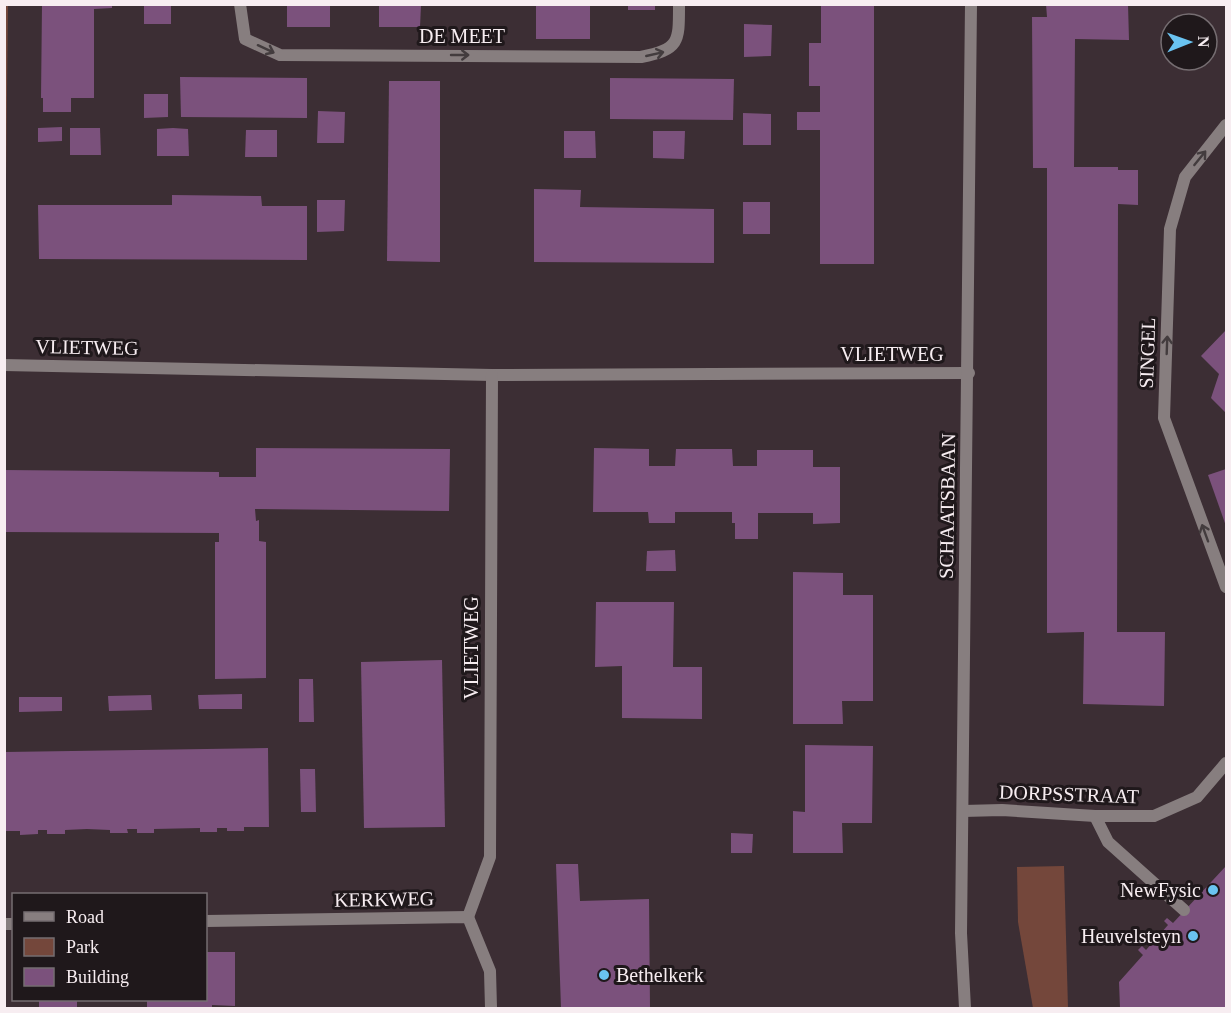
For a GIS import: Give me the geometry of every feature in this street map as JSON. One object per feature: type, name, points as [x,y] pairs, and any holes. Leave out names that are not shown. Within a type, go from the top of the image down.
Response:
[{"type":"street","name":"DE MEET","points":[[240,4],[245,39],[280,55],[629,57],[663,52],[673,46],[679,29],[679,4]]},
{"type":"street","name":"SCHAATSBAAN","points":[[965,1008],[961,933],[969,373],[971,4]]},
{"type":"street","name":"SINGEL","points":[[1227,125],[1185,177],[1170,229],[1164,418],[1227,587]]},
{"type":"street","name":"VLIETWEG","points":[[4,365],[492,375],[969,373]]},
{"type":"street","name":"VLIETWEG","points":[[468,917],[490,857],[492,375]]},
{"type":"street","name":"DORPSSTRAAT","points":[[963,811],[1002,810],[1095,816],[1154,816],[1197,797],[1227,764]]},
{"type":"street","points":[[1095,816],[1108,842],[1184,910]]},
{"type":"street","name":"KERKWEG","points":[[207,921],[468,917]]},
{"type":"street","points":[[468,917],[490,971],[491,1008]]},
{"type":"green space","points":[[4,5],[8,5],[5,271]]},
{"type":"green space","points":[[1064,866],[1068,1008],[1033,1008],[1018,922],[1017,867]]},
{"type":"building","points":[[42,4],[112,4],[112,8],[94,9],[94,98],[71,98],[71,112],[43,112],[43,98],[41,98]]},
{"type":"building","points":[[144,4],[171,4],[171,24],[144,24]]},
{"type":"building","points":[[287,4],[330,4],[330,27],[287,27]]},
{"type":"building","points":[[536,4],[590,4],[590,39],[536,39]]},
{"type":"building","points":[[628,4],[655,4],[655,10],[628,10]]},
{"type":"building","points":[[821,4],[874,4],[874,264],[820,264],[820,130],[797,130],[797,112],[820,112],[820,86],[809,86],[809,43],[821,43]]},
{"type":"building","points":[[1046,4],[1128,4],[1129,40],[1075,39],[1074,167],[1118,167],[1118,170],[1138,170],[1138,205],[1118,204],[1117,632],[1165,632],[1164,706],[1083,704],[1084,632],[1047,633],[1047,168],[1033,168],[1032,17],[1047,17]]},
{"type":"building","points":[[379,5],[421,5],[420,27],[379,27]]},
{"type":"building","points":[[744,24],[772,25],[771,56],[744,57]]},
{"type":"building","points":[[180,77],[307,78],[307,118],[181,117]]},
{"type":"building","points":[[610,78],[734,79],[733,120],[610,119]]},
{"type":"building","points":[[389,81],[440,81],[440,262],[387,261]]},
{"type":"building","points":[[144,94],[168,94],[168,117],[144,118]]},
{"type":"building","points":[[318,111],[345,112],[344,143],[317,143]]},
{"type":"building","points":[[743,113],[771,114],[771,145],[743,145]]},
{"type":"building","points":[[62,127],[62,141],[38,142],[38,128]]},
{"type":"building","points":[[70,128],[100,128],[101,155],[70,155]]},
{"type":"building","points":[[157,129],[188,129],[189,156],[157,156]]},
{"type":"building","points":[[246,130],[277,130],[277,157],[245,157]]},
{"type":"building","points":[[564,131],[595,131],[596,158],[564,158]]},
{"type":"building","points":[[653,131],[685,131],[684,159],[653,158]]},
{"type":"building","points":[[534,189],[581,190],[580,207],[714,209],[714,263],[534,262]]},
{"type":"building","points":[[172,195],[261,196],[262,206],[307,206],[307,260],[39,259],[38,205],[172,205]]},
{"type":"building","points":[[317,200],[345,200],[344,231],[317,232]]},
{"type":"building","points":[[743,202],[770,202],[770,234],[743,234]]},
{"type":"building","points":[[1226,330],[1226,413],[1211,398],[1219,374],[1201,356]]},
{"type":"building","points":[[256,448],[450,449],[449,511],[255,509],[256,521],[259,520],[259,541],[266,542],[266,678],[215,679],[215,542],[219,542],[219,533],[4,532],[4,470],[219,472],[219,477],[256,477]]},
{"type":"building","points":[[594,448],[649,449],[649,466],[675,466],[676,449],[732,449],[733,466],[757,466],[757,450],[813,450],[813,467],[840,467],[840,523],[813,524],[813,513],[758,513],[758,539],[735,539],[732,512],[675,512],[675,523],[649,523],[648,512],[593,512]]},
{"type":"building","points":[[1226,469],[1226,526],[1208,475]]},
{"type":"building","points":[[675,550],[676,571],[646,571],[647,551]]},
{"type":"building","points":[[793,572],[843,573],[843,595],[873,595],[873,701],[842,701],[843,724],[793,724]]},
{"type":"building","points":[[596,602],[674,602],[673,667],[702,667],[702,719],[622,718],[622,666],[595,667]]},
{"type":"building","points":[[442,660],[445,827],[364,828],[361,662]]},
{"type":"building","points":[[299,679],[313,679],[314,722],[299,722]]},
{"type":"building","points":[[242,694],[242,709],[199,709],[198,695]]},
{"type":"building","points":[[151,695],[152,710],[109,711],[108,696]]},
{"type":"building","points":[[19,697],[62,697],[62,711],[19,712]]},
{"type":"building","points":[[805,745],[873,746],[872,823],[842,823],[843,853],[793,853],[793,811],[805,812]]},
{"type":"building","points":[[268,748],[269,827],[244,827],[244,831],[227,831],[227,828],[217,828],[217,832],[200,832],[200,828],[154,829],[154,833],[137,833],[137,829],[127,829],[128,833],[110,833],[110,830],[87,829],[65,830],[65,834],[47,834],[47,830],[38,830],[38,834],[20,835],[20,831],[5,831],[5,752]]},
{"type":"building","points":[[300,769],[315,769],[316,812],[301,812]]},
{"type":"building","points":[[731,833],[753,834],[752,853],[731,853]]},
{"type":"building","name":"Bethelkerk","points":[[556,864],[578,864],[580,901],[649,899],[650,1008],[561,1008]]},
{"type":"building","name":"Heuvelsteyn","points":[[1226,866],[1226,1008],[1120,1008],[1119,982],[1143,955],[1138,950],[1142,946],[1146,950],[1168,925],[1164,921],[1167,918],[1173,923]]},
{"type":"building","points":[[207,952],[235,952],[235,1006],[147,1007],[147,1001],[207,1001]]},
{"type":"building","points":[[39,1001],[77,1001],[77,1008],[39,1008]]},
{"type":"place","name":"NewFysic","points":[[1213,890]]},
{"type":"place","name":"Heuvelsteyn","points":[[1193,936]]},
{"type":"place","name":"Bethelkerk","points":[[604,975]]}]
